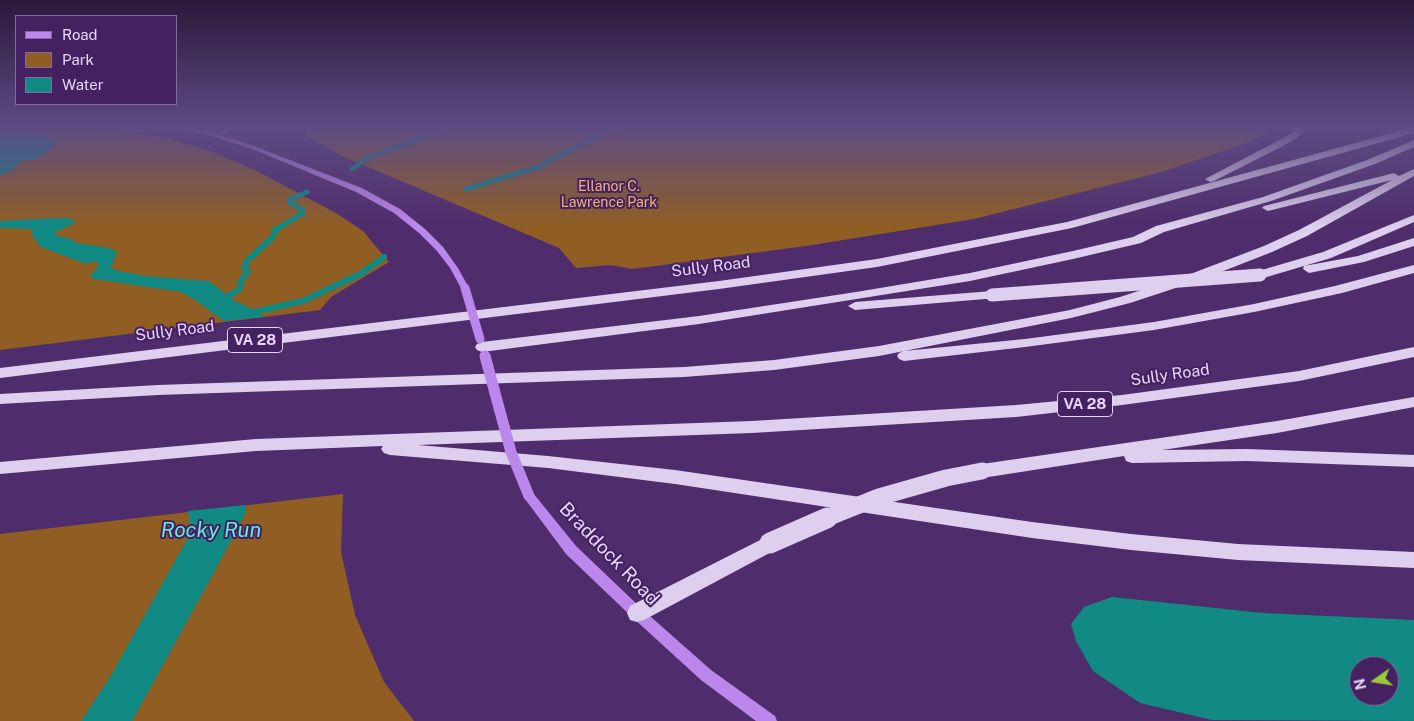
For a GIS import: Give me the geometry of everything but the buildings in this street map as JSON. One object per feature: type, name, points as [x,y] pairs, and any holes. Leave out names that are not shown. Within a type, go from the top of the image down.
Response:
[{"type":"highway","points":[[1095,218],[1218,176],[1250,160]]},
{"type":"highway","name":"Sully Road","points":[[0,373],[832,270],[969,246],[1095,218],[1307,160]]},
{"type":"highway","points":[[1137,240],[1160,229],[1267,199],[1376,160]]},
{"type":"highway","points":[[482,347],[699,320],[970,277],[1169,234],[1244,213],[1373,183],[1414,170]]},
{"type":"highway","points":[[774,365],[940,341],[1071,314],[1125,300],[1206,273],[1268,249],[1335,217],[1414,170]]},
{"type":"highway","points":[[1260,275],[1330,254],[1414,218]]},
{"type":"highway","points":[[699,320],[1260,275],[1348,262],[1414,242]]},
{"type":"highway","points":[[0,399],[158,390],[619,374],[774,365],[963,350],[1154,326],[1254,308],[1337,290],[1414,269]]},
{"type":"highway","name":"Sully Road","points":[[0,468],[256,445],[752,427],[903,420],[1016,412],[1299,376],[1414,352]]},
{"type":"highway","points":[[637,613],[770,543],[842,511],[879,497],[946,478],[1277,427],[1414,402]]},
{"type":"highway","points":[[256,445],[340,446],[427,451],[548,462],[675,477],[1032,530],[1131,542],[1238,552],[1414,559]]},
{"type":"highway","points":[[1053,461],[1247,455],[1414,461]]},
{"type":"main road","name":"Braddock Road","points":[[284,160],[359,190],[397,211],[422,231],[440,249],[454,268],[464,288],[511,452],[529,496],[571,550],[637,613],[706,674],[769,721]]},
{"type":"green space","points":[[0,160],[230,160],[257,171],[336,213],[363,231],[389,262],[331,297],[320,310],[0,350]]},
{"type":"green space","name":"Ellanor C. Lawrence Park","points":[[351,160],[1198,160],[1162,172],[974,219],[806,246],[632,269],[611,265],[576,268],[559,248]]},
{"type":"green space","points":[[343,494],[341,552],[355,615],[384,682],[414,721],[0,721],[0,534]]},
{"type":"water","points":[[0,160],[35,160],[26,160],[12,168],[17,168],[0,176]]},
{"type":"water","points":[[67,218],[75,223],[54,233],[55,235],[70,239],[76,243],[109,248],[117,252],[111,267],[115,270],[145,276],[209,281],[235,301],[259,312],[263,317],[224,321],[181,292],[94,279],[90,276],[99,265],[97,262],[83,263],[41,247],[32,235],[32,230],[0,228],[0,221]]},
{"type":"water","name":"Rocky Run","points":[[246,505],[246,512],[132,721],[81,721],[110,677],[188,538],[190,526],[188,511]]},
{"type":"water","points":[[1112,597],[1263,613],[1414,620],[1414,721],[1212,720],[1140,703],[1093,671],[1076,641],[1071,624],[1084,607]]},
{"type":"waterway","points":[[352,169],[366,160]]},
{"type":"waterway","points":[[466,189],[538,167],[552,160]]},
{"type":"waterway","points":[[277,229],[303,213],[303,210],[290,203],[289,200],[307,192]]},
{"type":"waterway","points":[[223,299],[240,289],[240,282],[248,271],[244,267],[247,261],[273,237],[277,229]]},
{"type":"waterway","points":[[250,313],[303,301],[362,273],[384,257]]}]
